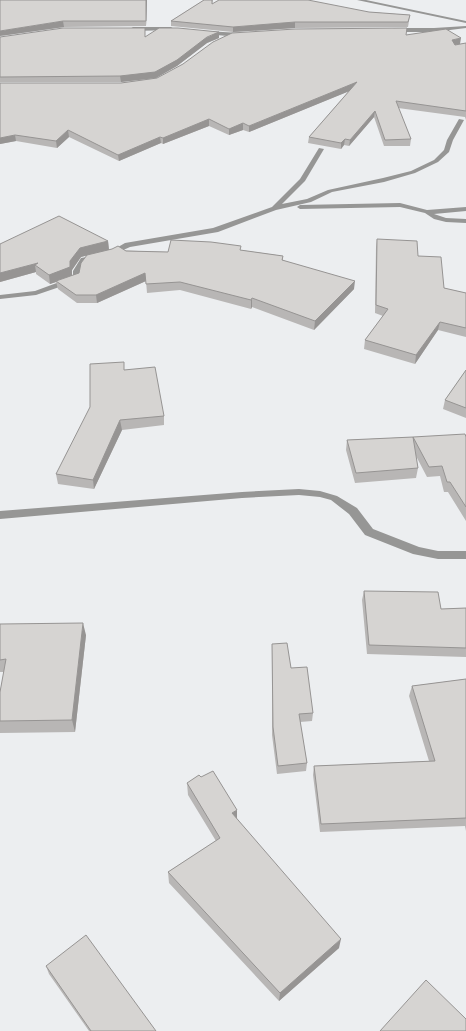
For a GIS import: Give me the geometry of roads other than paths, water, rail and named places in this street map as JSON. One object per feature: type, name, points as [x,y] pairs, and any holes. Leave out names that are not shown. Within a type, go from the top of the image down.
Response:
[{"type":"street","points":[[359,0],[466,22]]},
{"type":"street","points":[[390,30],[434,30],[466,27]]},
{"type":"street","points":[[123,29],[178,30]]},
{"type":"street","points":[[201,32],[233,36]]},
{"type":"street","points":[[222,40],[233,36],[249,34]]},
{"type":"street","points":[[0,297],[36,293],[60,285],[77,278],[77,271],[84,260],[110,254],[128,245],[214,230],[274,208],[309,201],[330,191],[413,172],[436,161],[447,151],[450,140],[461,120]]},
{"type":"street","points":[[274,208],[303,180],[321,149]]},
{"type":"street","points":[[274,208],[400,205],[426,212],[434,217],[449,222],[466,221]]},
{"type":"street","points":[[426,212],[466,209]]},
{"type":"street","points":[[0,515],[212,497],[299,492],[320,494],[334,498],[353,511],[369,532],[417,551],[438,555],[466,555]]}]
